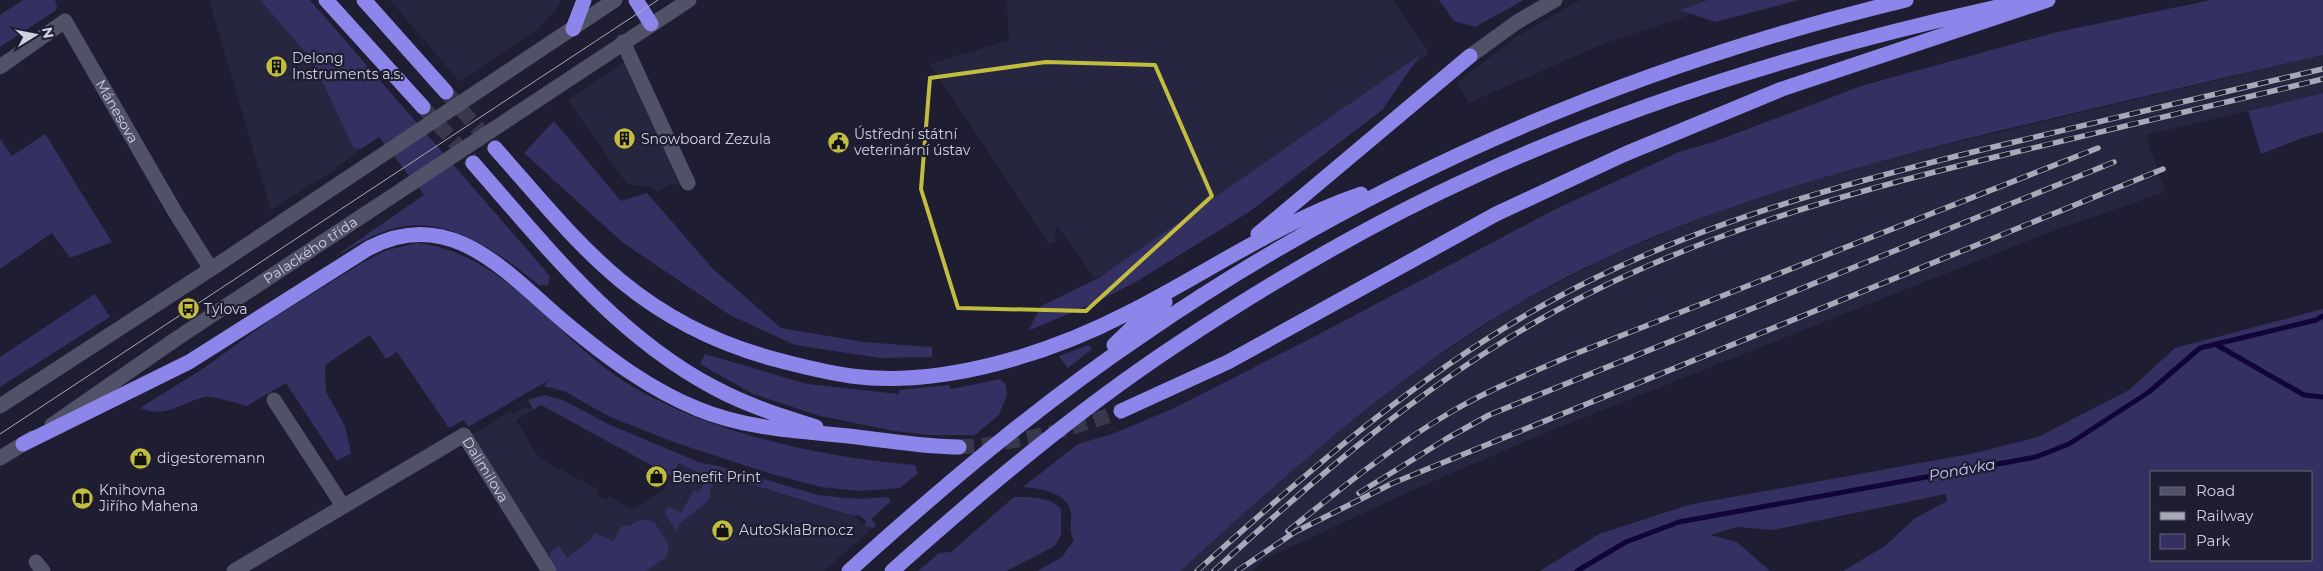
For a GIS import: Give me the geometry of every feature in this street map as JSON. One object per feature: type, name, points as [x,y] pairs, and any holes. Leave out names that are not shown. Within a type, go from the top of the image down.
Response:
[{"type":"highway","points":[[326,0],[423,107]]},
{"type":"highway","points":[[364,0],[446,92]]},
{"type":"highway","points":[[375,0],[404,46]]},
{"type":"highway","points":[[572,29],[584,0]]},
{"type":"highway","points":[[636,0],[651,24]]},
{"type":"highway","points":[[849,571],[890,534],[1077,382],[1188,304],[1325,222],[1403,180],[1488,140],[1638,79],[1802,27],[1906,0]]},
{"type":"highway","points":[[892,571],[987,488],[1080,415],[1176,346],[1253,296],[1394,215],[1532,150],[1682,93],[1785,61],[1890,33],[2030,0]]},
{"type":"highway","points":[[1121,411],[1228,362],[1479,223],[1626,154],[1782,89],[2048,0]]},
{"type":"highway","points":[[1077,382],[1139,321],[1225,260],[1291,208],[1470,56]]},
{"type":"highway","points":[[495,148],[586,248],[621,281],[648,301],[704,334],[737,348],[804,367],[854,376],[908,377],[950,373],[995,364],[1040,351],[1127,314],[1324,206],[1403,180]]},
{"type":"highway","points":[[473,163],[592,295],[665,357],[713,387],[763,410],[859,438]]},
{"type":"highway","points":[[23,444],[188,362],[369,248],[389,238],[413,233],[439,235],[481,253],[506,269],[567,324],[623,369],[657,390],[698,409],[752,426],[916,446],[959,447]]},
{"type":"street","points":[[0,406],[211,269],[615,0]]},
{"type":"street","name":"Palackého třída","points":[[0,458],[176,339],[689,0]]},
{"type":"street","points":[[1470,56],[1517,22],[1555,0]]},
{"type":"street","name":"Mánesova","points":[[0,67],[65,22],[175,212],[211,269]]},
{"type":"street","points":[[623,42],[688,183]]},
{"type":"street","points":[[274,400],[343,506]]},
{"type":"street","name":"Dalimilova","points":[[234,571],[464,435],[549,571]]},
{"type":"highlighted area","points":[[1046,62],[1155,65],[1212,196],[1086,311],[958,308],[921,189],[930,78]]},
{"type":"shaded area","points":[[209,0],[260,0],[312,60],[353,147],[361,149],[331,172],[271,210]]},
{"type":"shaded area","points":[[390,0],[561,0],[556,10],[539,28],[460,82]]},
{"type":"shaded area","points":[[1007,0],[1393,0],[1429,53],[1335,129],[1241,192],[1095,279],[1058,226],[1056,228],[1055,242],[1049,244],[930,64],[1009,40]]},
{"type":"shaded area","points":[[1580,0],[1719,0],[1720,5],[1605,43],[1469,103],[1457,83],[1516,37]]},
{"type":"shaded area","points":[[2323,55],[2323,93],[2146,135],[2165,192],[2050,232],[1545,433],[1424,485],[1265,559],[1252,571],[1180,571],[1315,450],[1411,374],[1512,307],[1616,253],[1730,206],[1853,167]]},
{"type":"shaded area","points":[[625,62],[681,185],[672,184],[657,192],[651,187],[627,184],[568,100]]},
{"type":"shaded area","points":[[524,407],[533,410],[516,420],[539,458],[599,490],[596,495],[607,500],[609,496],[632,509],[663,491],[679,463],[854,516],[864,525],[873,528],[824,571],[556,571],[473,434],[510,411],[513,414]]},
{"type":"green space","points":[[23,0],[55,0],[57,7],[55,11],[0,47],[0,15]]},
{"type":"green space","points":[[260,0],[310,0],[544,269],[550,277],[548,285],[539,285],[506,260],[471,239],[433,226],[413,225],[385,231],[334,257],[424,195],[379,137],[361,149],[353,147],[312,60]]},
{"type":"green space","points":[[1439,0],[1524,0],[1475,27],[1454,21]]},
{"type":"green space","points":[[1708,0],[1799,0],[1715,22],[1680,10]]},
{"type":"green space","points":[[2211,0],[2323,0],[2323,55],[1986,134],[1863,166],[1742,203],[1682,225],[1624,249],[1567,277],[1466,336],[1380,398],[1339,431],[1180,571],[1037,571],[1062,557],[1074,540],[1071,530],[1071,513],[1069,506],[1059,496],[1045,490],[1023,487],[1078,444],[1112,434],[1172,409],[1304,342],[1554,210],[1679,152],[1713,142],[1861,86],[2057,32]]},
{"type":"green space","points":[[1420,55],[1382,110],[1249,212],[1139,280],[1099,301],[1028,331],[1041,306],[1097,279]]},
{"type":"green space","points":[[2323,93],[2323,132],[2261,154],[2248,111]]},
{"type":"green space","points":[[554,121],[621,201],[647,193],[713,269],[781,328],[863,342],[932,347],[932,357],[880,358],[795,345],[730,315],[622,242],[524,153]]},
{"type":"green space","points":[[45,134],[112,242],[70,258],[52,233],[0,269],[0,139],[12,156]]},
{"type":"green space","points":[[417,243],[447,250],[475,262],[500,277],[616,376],[648,395],[683,412],[760,438],[800,448],[915,465],[918,473],[900,488],[859,491],[821,487],[775,475],[676,443],[610,417],[564,391],[544,386],[549,380],[468,427],[464,420],[449,428],[397,352],[386,359],[370,335],[325,365],[326,392],[345,426],[351,453],[337,461],[286,383],[247,406],[219,398],[204,397],[166,411],[158,412],[140,408],[204,368],[270,320],[362,263],[387,250]]},
{"type":"green space","points":[[95,294],[110,317],[0,387],[0,357]]},
{"type":"green space","points":[[2323,309],[2323,571],[1843,571],[1885,546],[1914,519],[1947,501],[1946,494],[1773,530],[1737,527],[1710,535],[1737,542],[1770,571],[1540,571],[1599,534],[1688,505],[1975,453],[2038,437],[2129,390],[2175,348]]},
{"type":"green space","points":[[1089,345],[1092,349],[1068,368],[1059,356]]},
{"type":"green space","points":[[705,354],[807,384],[899,394],[899,390],[949,385],[951,389],[1000,379],[1006,385],[1007,395],[999,415],[975,435],[930,435],[894,431],[820,416],[753,394],[700,364]]},
{"type":"green space","points":[[545,395],[565,401],[608,424],[701,463],[719,466],[818,495],[859,499],[888,497],[891,501],[871,519],[876,525],[873,528],[864,525],[867,522],[859,515],[854,516],[743,482],[717,481],[711,487],[709,500],[680,523],[676,531],[665,513],[668,506],[681,513],[694,490],[698,492],[708,477],[679,463],[671,476],[541,405],[533,410],[528,400]]},
{"type":"green space","points":[[1014,497],[1050,501],[1061,509],[1061,535],[1055,546],[1006,571],[918,571],[939,553],[951,552]]},
{"type":"green space","points":[[643,519],[654,522],[669,545],[666,557],[646,571],[556,571],[551,562],[550,553],[559,546],[567,558],[592,539],[595,533],[613,541],[622,526],[628,526]]},
{"type":"waterway","name":"Ponávka","points":[[1577,571],[1626,542],[1679,522],[2036,457],[2069,444],[2149,392],[2200,348],[2316,320],[2323,316]]},
{"type":"waterway","points":[[2215,344],[2304,395],[2323,397]]},
{"type":"tunnel","points":[[446,92],[495,148]]},
{"type":"tunnel","points":[[423,107],[473,163]]},
{"type":"tunnel","points":[[959,447],[1001,443],[1042,435],[1121,411]]},
{"type":"tram line","points":[[0,434],[658,0]]},
{"type":"railway","points":[[1197,571],[1280,497],[1364,427],[1453,361],[1547,303],[1599,276],[1652,252],[1761,211],[1872,178],[1985,149],[2323,69]]},
{"type":"railway","points":[[1214,571],[1332,466],[1415,401],[1502,342],[1548,315],[1654,263],[1708,241],[1877,187],[2323,79]]},
{"type":"railway","points":[[1288,531],[1408,439],[1451,412],[1496,389],[1572,355],[2098,148]]},
{"type":"railway","points":[[1359,493],[1446,439],[1489,415],[2114,162]]},
{"type":"railway","points":[[1237,571],[1295,532],[1393,483],[2163,169]]},
{"type":"place","name":"Delong Instruments a.s.","points":[[276,66]]},
{"type":"place","name":"Snowboard Zezula","points":[[625,139]]},
{"type":"place","name":"Ústřední státní veterinární ústav","points":[[838,142]]},
{"type":"place","name":"Tylova","points":[[188,309]]},
{"type":"place","name":"digestoremann","points":[[141,458]]},
{"type":"place","name":"Benefit Print","points":[[656,477]]},
{"type":"place","name":"Knihovna Jiřího Mahena","points":[[83,498]]},
{"type":"place","name":"AutoSklaBrno.cz","points":[[723,530]]}]
